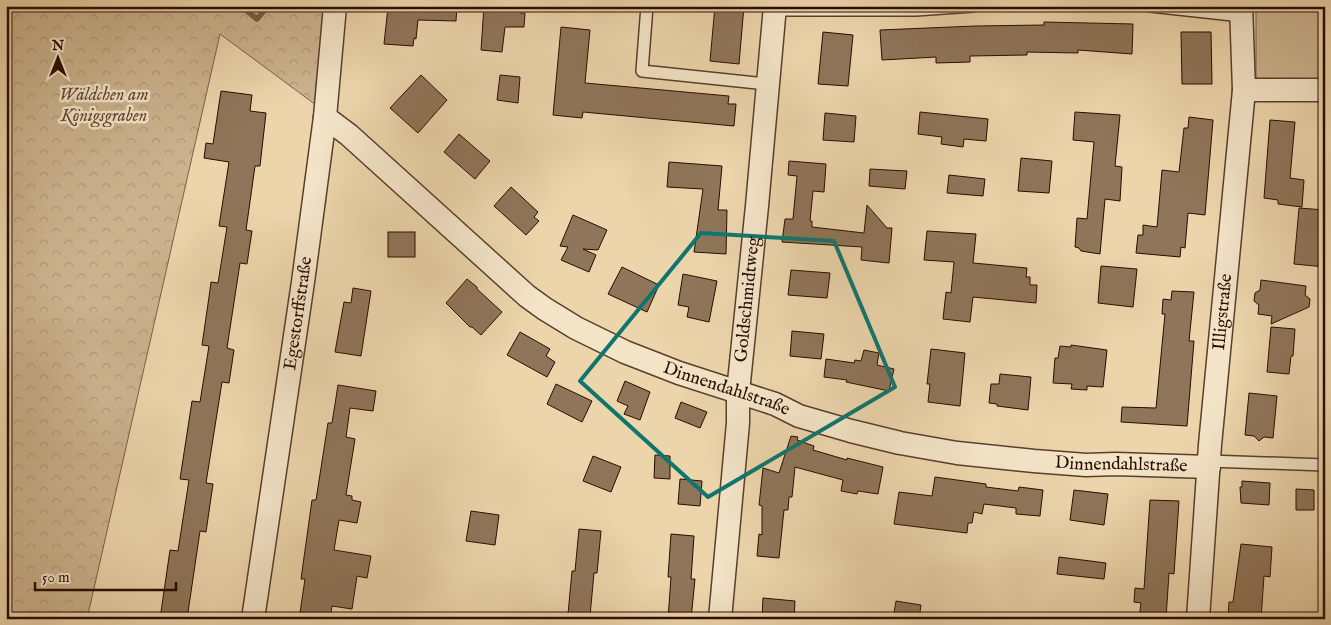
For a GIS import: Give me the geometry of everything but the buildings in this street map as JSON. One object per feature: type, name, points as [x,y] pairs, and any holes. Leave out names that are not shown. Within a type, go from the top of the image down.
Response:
[{"type":"street","name":"Egestorffstraße","points":[[253,619],[303,282],[325,117],[335,6]]},
{"type":"street","name":"Goldschmidtweg","points":[[720,619],[738,423],[738,392],[774,8]]},
{"type":"street","name":"Illigstraße","points":[[1198,619],[1209,464],[1244,90],[1242,11]]},
{"type":"street","points":[[1244,90],[1325,90]]},
{"type":"street","name":"Dinnendahlstraße","points":[[325,117],[349,135],[472,248],[545,309],[576,328],[625,352],[679,374],[775,404],[799,416],[851,431],[900,443],[957,453],[1086,465],[1209,464]]},
{"type":"lane","points":[[647,6],[642,71],[767,84]]},
{"type":"lane","name":"Goldschmidtweg","points":[[774,8],[916,10],[973,6]]},
{"type":"lane","points":[[1150,6],[1242,11]]},
{"type":"lane","points":[[1209,464],[1325,465]]},
{"type":"highlighted area","points":[[701,233],[834,241],[895,387],[708,497],[580,381]]},
{"type":"green space","name":"Wäldchen am Königsgraben","points":[[6,6],[324,6],[316,105],[220,34],[87,619],[6,619]]},
{"type":"green space","points":[[1256,6],[1325,6],[1325,81],[1260,80],[1256,77]]},
{"type":"waterway","points":[[241,6],[257,19],[268,6]]}]
